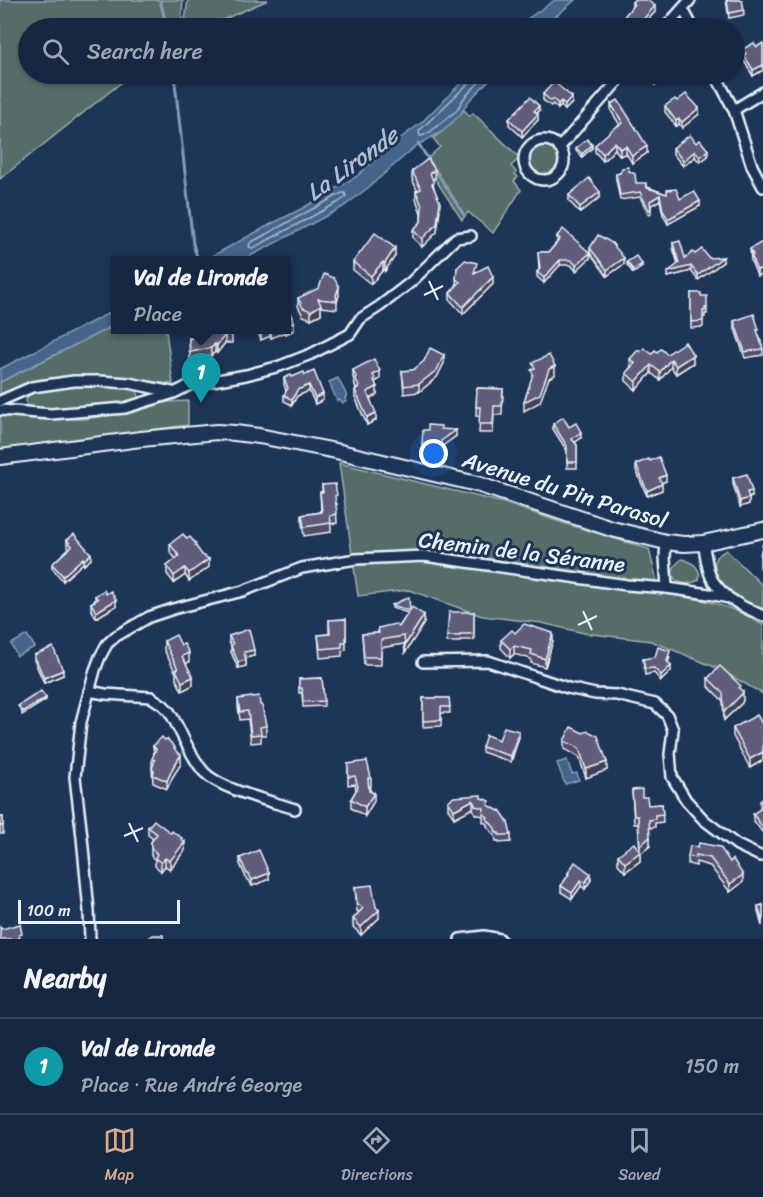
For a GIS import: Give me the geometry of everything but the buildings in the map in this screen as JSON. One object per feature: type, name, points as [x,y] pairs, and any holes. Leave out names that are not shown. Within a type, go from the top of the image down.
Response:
[{"type":"street","points":[[674,18],[690,0]]},
{"type":"street","points":[[682,9],[687,18]]},
{"type":"street","points":[[559,148],[615,84]]},
{"type":"street","points":[[721,84],[734,110],[752,166],[763,187]]},
{"type":"street","points":[[734,110],[763,92]]},
{"type":"street","points":[[546,141],[559,148],[564,158],[560,173],[546,180],[532,176],[527,170],[525,159],[531,146],[546,141]]},
{"type":"street","points":[[0,410],[51,414],[116,410],[174,393],[190,385],[280,366],[327,347],[350,334],[360,319],[411,282],[456,238],[471,236]]},
{"type":"street","points":[[0,401],[32,387],[70,381],[129,383],[174,393]]},
{"type":"street","name":"Avenue du Pin Parasol","points":[[0,458],[184,435],[217,432],[243,434],[336,451],[477,484],[612,529],[666,542],[703,543],[763,530]]},
{"type":"street","points":[[666,542],[667,588]]},
{"type":"street","points":[[703,543],[707,570],[720,590],[742,606],[763,616]]},
{"type":"street","name":"Chemin de la Séranne","points":[[90,939],[75,777],[81,722],[100,657],[107,644],[116,636],[149,617],[243,591],[302,568],[364,558],[424,556],[729,598]]},
{"type":"street","points":[[423,662],[488,661],[568,688],[595,694],[617,695],[655,704],[666,715],[673,730],[670,754],[672,777],[686,800],[704,820],[737,845],[763,856]]},
{"type":"street","points":[[89,691],[151,697],[169,711],[206,774],[233,789],[295,809]]},
{"type":"street","points":[[460,939],[484,936],[500,939]]},
{"type":"green space","points":[[0,0],[183,0],[182,18],[18,18],[18,84],[119,84],[0,179]]},
{"type":"green space","points":[[188,0],[268,0],[227,18],[185,18]]},
{"type":"green space","points":[[464,110],[470,116],[473,113],[520,158],[511,166],[518,177],[514,181],[521,190],[493,233],[468,212],[462,220],[424,162],[440,147],[433,138]]},
{"type":"green space","points":[[544,146],[554,151],[559,161],[554,171],[544,176],[534,171],[529,161],[534,151]]},
{"type":"green space","points":[[111,327],[111,334],[167,334],[173,384],[108,376],[59,377],[26,386],[0,398],[0,382]]},
{"type":"green space","points":[[69,386],[130,387],[136,390],[139,396],[131,401],[105,407],[34,410],[26,404],[29,395],[36,391]]},
{"type":"green space","points":[[188,401],[188,425],[0,451],[0,414],[30,418],[85,419],[133,412],[168,402]]},
{"type":"green space","points":[[339,463],[504,503],[649,549],[660,594],[714,603],[763,625],[763,694],[717,668],[651,641],[584,633],[542,623],[482,616],[409,590],[358,596]]},
{"type":"green space","points":[[726,550],[763,584],[763,612],[729,591],[717,576],[716,557]]},
{"type":"green space","points":[[682,559],[696,566],[700,576],[699,580],[685,583],[675,579],[673,570]]},
{"type":"water","points":[[555,0],[575,0],[554,18],[529,18]]},
{"type":"water","points":[[460,84],[485,84],[468,102],[460,115],[443,131],[416,146],[343,207],[251,256],[212,256],[303,208],[357,176],[391,145],[421,123]]},
{"type":"water","points":[[111,312],[111,327],[0,382],[0,369]]},
{"type":"water","points":[[338,378],[347,396],[345,397],[346,402],[343,403],[337,401],[329,382]]},
{"type":"water","points":[[27,635],[35,647],[17,656],[11,644]]},
{"type":"water","points":[[567,760],[572,774],[577,773],[579,780],[565,784],[557,763]]},
{"type":"waterway","points":[[160,0],[164,18]]},
{"type":"waterway","points":[[175,84],[193,244],[197,256]]},
{"type":"waterway","points":[[418,143],[464,215]]},
{"type":"place","name":"Val de Lironde","points":[[201,403]]},
{"type":"water label","name":"La Lironde","points":[[352,164]]}]
